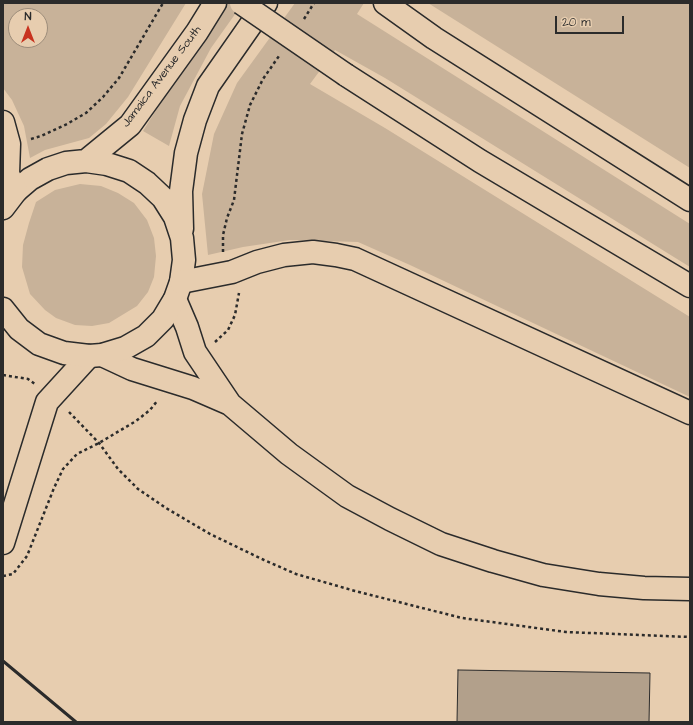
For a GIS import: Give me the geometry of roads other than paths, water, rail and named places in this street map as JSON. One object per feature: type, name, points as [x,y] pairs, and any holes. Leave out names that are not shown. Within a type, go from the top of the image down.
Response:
[{"type":"main road","name":"Jamaica Avenue South","points":[[86,161],[130,125],[197,32],[215,3]]},
{"type":"main road","points":[[241,3],[346,75],[480,161],[690,286]]},
{"type":"main road","points":[[3,309],[19,329],[39,344],[64,353],[96,355],[125,348],[146,336],[163,319],[178,290],[184,260],[181,191],[186,153],[195,120],[208,86],[266,3]]},
{"type":"main road","points":[[386,4],[434,38],[690,200]]},
{"type":"main road","points":[[3,122],[9,144],[6,203]]},
{"type":"main road","points":[[6,203],[30,179],[48,169],[66,163],[86,161],[108,164],[129,171],[147,183],[163,198],[175,217],[182,238]]},
{"type":"main road","points":[[178,290],[257,262],[284,255],[313,252],[355,259],[690,414]]},
{"type":"main road","points":[[178,290],[195,352],[230,404],[289,454],[348,496],[441,544],[492,561],[543,575],[599,584],[644,588],[690,589]]},
{"type":"main road","points":[[3,543],[47,402],[96,355]]},
{"type":"main road","points":[[96,355],[132,369],[193,388],[230,404]]},
{"type":"railway","points":[[3,661],[76,722]]}]
